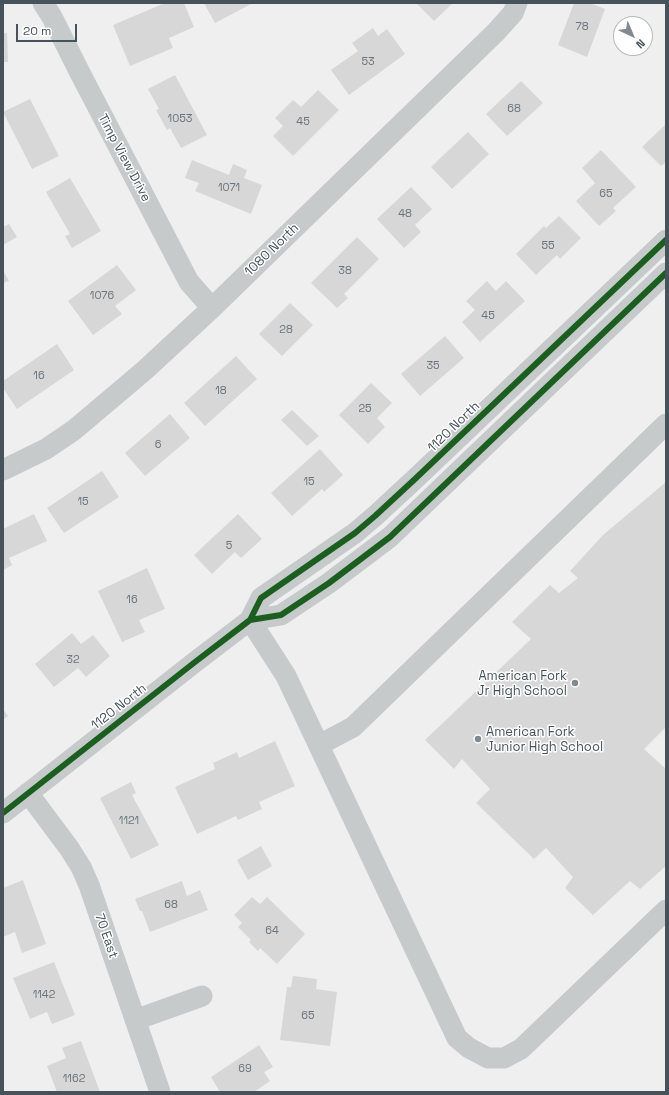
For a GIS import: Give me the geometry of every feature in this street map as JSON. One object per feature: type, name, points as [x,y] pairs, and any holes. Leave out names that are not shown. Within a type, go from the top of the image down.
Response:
[{"type":"street","name":"Timp View Drive","points":[[43,3],[52,17],[189,282],[212,308]]},
{"type":"street","name":"1080 North","points":[[3,470],[46,449],[74,430],[145,370],[212,308],[496,32],[513,13],[517,3]]},
{"type":"street","name":"1120 North","points":[[3,813],[250,620],[261,598],[355,533],[375,516],[666,240]]},
{"type":"street","name":"1120 North","points":[[250,620],[281,615],[329,583],[390,537],[666,273]]},
{"type":"street","points":[[319,746],[354,727],[666,424]]},
{"type":"street","points":[[250,620],[285,673],[457,1038],[470,1048],[488,1058],[504,1058],[521,1049],[666,910]]},
{"type":"street","name":"70 East","points":[[28,793],[69,848],[81,867],[89,885],[160,1092]]},
{"type":"street","points":[[135,1020],[202,996]]},
{"type":"building","points":[[165,3],[184,3],[194,27],[169,38],[173,48],[130,66],[113,25]]},
{"type":"building","points":[[204,3],[253,3],[215,23]]},
{"type":"building","points":[[416,3],[453,3],[434,21]]},
{"type":"building","points":[[574,3],[590,3],[605,9],[587,57],[558,45]]},
{"type":"building","points":[[373,28],[378,36],[387,29],[405,54],[349,95],[331,70],[358,51],[352,43]]},
{"type":"building","points":[[3,33],[7,33],[8,62],[3,62]]},
{"type":"building","points":[[175,75],[207,135],[181,148],[170,128],[167,130],[156,110],[159,109],[148,89]]},
{"type":"building","points":[[521,81],[543,103],[507,136],[486,114]]},
{"type":"building","points":[[318,90],[339,110],[293,156],[273,136],[283,126],[275,118],[293,100],[301,107]]},
{"type":"building","points":[[30,99],[59,156],[32,169],[3,112]]},
{"type":"building","points":[[666,124],[666,162],[661,166],[642,147]]},
{"type":"building","points":[[468,132],[489,154],[452,189],[431,167]]},
{"type":"building","points":[[601,150],[636,187],[613,208],[616,211],[599,226],[576,201],[595,183],[582,168]]},
{"type":"building","points":[[192,160],[229,175],[233,164],[247,170],[244,178],[262,185],[251,214],[195,191],[199,183],[185,178]]},
{"type":"building","points":[[70,178],[101,231],[72,248],[65,236],[70,234],[46,192]]},
{"type":"building","points":[[411,187],[432,209],[415,225],[421,232],[404,248],[377,219]]},
{"type":"building","points":[[559,216],[581,238],[560,259],[557,255],[536,275],[516,254],[544,226],[546,228]]},
{"type":"building","points":[[9,224],[17,237],[3,245],[3,227]]},
{"type":"building","points":[[357,237],[379,259],[344,294],[348,298],[337,308],[311,283]]},
{"type":"building","points":[[117,265],[136,290],[115,306],[122,314],[93,335],[68,301]]},
{"type":"building","points":[[3,270],[9,281],[3,283]]},
{"type":"building","points":[[487,281],[496,291],[506,281],[525,301],[480,342],[462,322],[475,310],[466,301]]},
{"type":"building","points":[[290,303],[313,325],[282,356],[259,334]]},
{"type":"building","points":[[445,336],[464,358],[420,396],[401,374]]},
{"type":"building","points":[[57,344],[74,370],[17,409],[3,388],[3,381]]},
{"type":"building","points":[[236,356],[257,379],[205,426],[184,403]]},
{"type":"building","points":[[371,383],[392,403],[377,418],[385,427],[368,444],[339,415]]},
{"type":"building","points":[[292,410],[319,436],[307,446],[281,420]]},
{"type":"building","points":[[170,414],[190,438],[145,476],[125,453]]},
{"type":"building","points":[[320,449],[343,475],[324,492],[322,489],[292,516],[271,493]]},
{"type":"building","points":[[102,471],[119,497],[64,533],[47,508]]},
{"type":"building","name":"American Fork Jr High School","points":[[666,482],[666,727],[644,749],[666,769],[666,866],[640,889],[630,881],[593,915],[565,888],[573,877],[546,848],[534,859],[476,803],[490,789],[462,759],[454,769],[425,740],[531,639],[512,622],[550,585],[559,593],[578,578],[570,571],[603,535]]},
{"type":"building","points":[[34,514],[47,541],[9,558],[12,565],[3,570],[3,529]]},
{"type":"building","points":[[238,514],[262,539],[241,558],[235,552],[212,574],[194,555]]},
{"type":"building","points":[[147,568],[165,609],[139,620],[145,632],[122,642],[98,591]]},
{"type":"building","points":[[72,633],[81,644],[93,635],[110,656],[86,677],[78,668],[54,687],[35,664]]},
{"type":"building","points":[[3,709],[8,716],[3,720]]},
{"type":"building","points":[[275,741],[295,786],[259,802],[262,809],[238,820],[236,816],[197,834],[175,787],[215,769],[213,763],[237,752],[239,758]]},
{"type":"building","points":[[131,782],[136,793],[132,795],[159,845],[131,859],[100,798]]},
{"type":"building","points":[[261,846],[272,866],[248,880],[237,860]]},
{"type":"building","points":[[23,880],[46,944],[22,953],[15,932],[3,937],[3,888]]},
{"type":"building","points":[[182,881],[187,896],[200,890],[208,910],[150,932],[142,911],[140,911],[135,899]]},
{"type":"building","points":[[252,897],[260,904],[267,897],[305,934],[277,964],[260,948],[258,951],[249,942],[251,940],[238,927],[242,923],[234,915]]},
{"type":"building","points":[[54,962],[75,1015],[52,1024],[47,1012],[30,1019],[13,978]]},
{"type":"building","points":[[293,976],[317,979],[316,989],[337,992],[330,1046],[280,1040],[287,987],[291,987]]},
{"type":"building","points":[[81,1041],[100,1092],[57,1092],[47,1066],[66,1058],[62,1048]]},
{"type":"building","points":[[259,1045],[273,1067],[264,1072],[270,1081],[254,1092],[220,1092],[211,1077]]},
{"type":"cycle path","points":[[3,813],[250,620],[261,598],[355,533],[375,516],[666,240]]},
{"type":"cycle path","points":[[250,620],[281,615],[329,583],[390,537],[666,273]]},
{"type":"place","name":"American Fork Jr High School","points":[[575,683]]},
{"type":"place","name":"American Fork Junior High School","points":[[478,739]]}]
